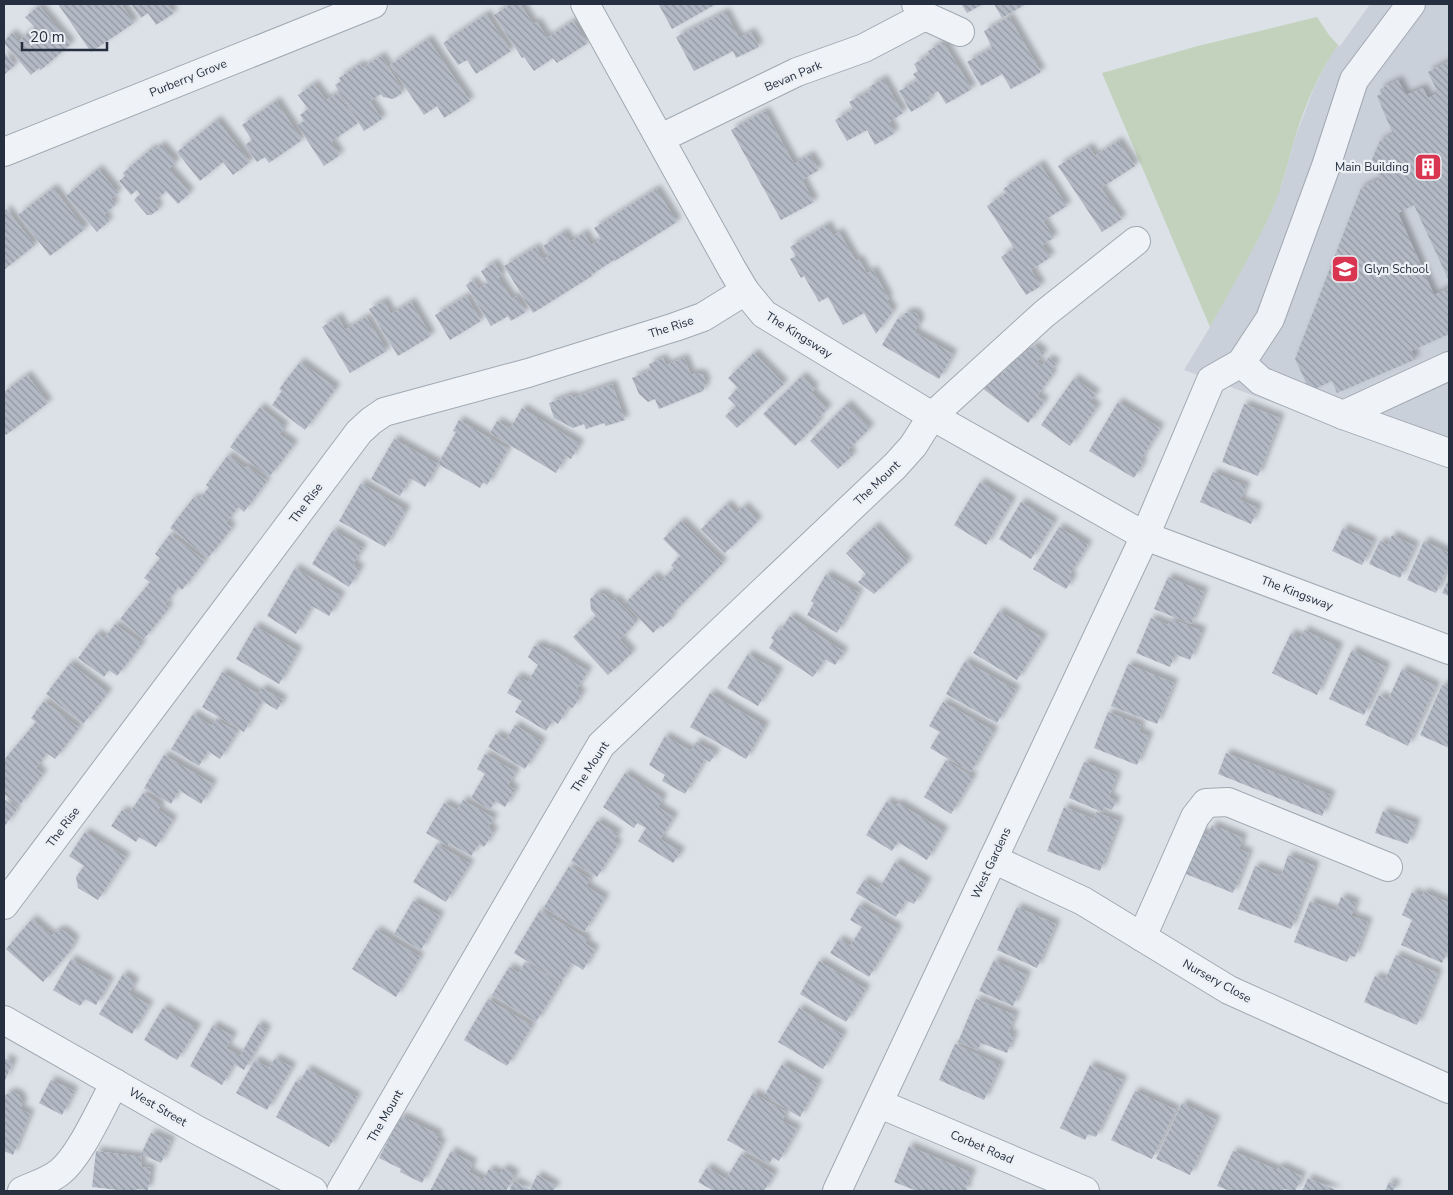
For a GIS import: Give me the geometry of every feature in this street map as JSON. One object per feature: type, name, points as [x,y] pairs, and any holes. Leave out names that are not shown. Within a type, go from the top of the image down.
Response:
[{"type":"street","name":"Purberry Grove","points":[[4,152],[373,4]]},
{"type":"street","name":"The Kingsway","points":[[586,4],[746,291],[764,314],[932,416],[1145,536],[1449,650]]},
{"type":"street","points":[[1145,536],[1210,380],[1241,363],[1270,319],[1326,166],[1354,80],[1411,4]]},
{"type":"street","name":"Bevan Park","points":[[661,138],[797,72],[864,48],[921,10]]},
{"type":"street","points":[[921,10],[960,32]]},
{"type":"street","name":"The Mount","points":[[341,1191],[601,745],[895,466],[913,446],[932,416],[1044,314],[1136,241]]},
{"type":"street","name":"The Rise","points":[[4,905],[246,582],[360,432],[371,421],[384,412],[528,372],[675,327],[703,317],[746,291]]},
{"type":"street","points":[[1241,363],[1261,381],[1343,415],[1449,454]]},
{"type":"street","points":[[1343,415],[1449,366]]},
{"type":"street","name":"West Gardens","points":[[837,1191],[880,1104],[1145,536]]},
{"type":"street","points":[[1142,937],[1195,817],[1206,802],[1228,802],[1388,867]]},
{"type":"street","name":"Nursery Close","points":[[993,859],[1083,901],[1229,990],[1449,1089]]},
{"type":"street","name":"West Street","points":[[4,1020],[197,1130],[313,1191]]},
{"type":"street","points":[[22,1191],[60,1172],[72,1160],[115,1082]]},
{"type":"street","name":"Corbet Road","points":[[880,1104],[1085,1191]]},
{"type":"shaded area","name":"Glyn School","points":[[1370,4],[1449,4],[1449,467],[1184,370],[1210,327],[1281,187],[1295,138],[1314,88],[1330,55],[1338,45],[1340,46]]},
{"type":"green space","points":[[1317,17],[1338,45],[1324,67],[1302,116],[1276,202],[1250,255],[1210,327],[1102,73],[1198,46]]},
{"type":"building","points":[[58,4],[121,4],[134,23],[91,52]]},
{"type":"building","points":[[131,4],[167,4],[174,13],[156,25],[148,13],[141,18]]},
{"type":"building","points":[[511,4],[520,4],[533,24],[537,22],[547,38],[573,21],[588,43],[557,63],[553,58],[534,71],[524,57],[522,58],[494,15]]},
{"type":"building","points":[[716,4],[672,29],[659,5]]},
{"type":"building","points":[[961,4],[983,4],[967,13]]},
{"type":"building","points":[[994,4],[1026,4],[1002,18]]},
{"type":"building","points":[[39,6],[71,44],[41,70],[39,68],[31,75],[4,41],[12,33],[19,41],[35,27],[25,17]]},
{"type":"building","points":[[725,12],[739,38],[751,32],[759,47],[736,58],[733,51],[694,71],[676,37]]},
{"type":"building","points":[[486,14],[511,51],[476,74],[467,60],[458,65],[443,43]]},
{"type":"building","points":[[1009,17],[1041,72],[1011,89],[1002,74],[981,86],[967,62],[992,48],[984,31]]},
{"type":"building","points":[[428,39],[470,101],[444,118],[437,106],[424,115],[390,65]]},
{"type":"building","points":[[943,42],[972,89],[946,104],[938,91],[928,97],[931,100],[911,112],[899,91],[918,80],[913,74],[918,71],[914,64],[930,54],[928,51]]},
{"type":"building","points":[[4,52],[15,65],[4,75]]},
{"type":"building","points":[[381,56],[401,87],[401,94],[393,99],[383,97],[381,94],[370,101],[382,119],[364,131],[335,85],[341,81],[339,78],[360,64],[362,68]]},
{"type":"building","points":[[1449,61],[1449,281],[1414,205],[1398,213],[1434,295],[1449,288],[1449,334],[1411,351],[1416,359],[1337,393],[1332,381],[1310,391],[1295,359],[1361,188],[1380,179],[1372,159],[1380,141],[1393,134],[1377,96],[1382,93],[1380,89],[1398,80],[1406,95],[1423,88],[1428,98],[1438,93],[1428,72]]},
{"type":"building","points":[[883,79],[903,113],[889,122],[895,133],[875,145],[867,130],[847,141],[835,120],[853,109],[849,102],[871,90],[869,87]]},
{"type":"building","points":[[314,84],[326,100],[338,93],[358,123],[331,142],[340,155],[324,166],[297,125],[304,121],[300,115],[308,109],[298,95]]},
{"type":"building","points":[[276,101],[302,140],[269,163],[265,157],[257,162],[245,145],[252,140],[242,125]]},
{"type":"building","points":[[765,111],[794,164],[810,155],[819,170],[802,180],[814,202],[781,220],[731,130]]},
{"type":"building","points":[[217,120],[250,162],[233,175],[223,162],[200,181],[177,152]]},
{"type":"building","points":[[1118,141],[1135,166],[1101,188],[1122,219],[1102,232],[1058,166],[1089,147],[1095,156]]},
{"type":"building","points":[[161,145],[176,162],[169,169],[190,193],[178,204],[166,191],[154,202],[158,205],[158,210],[151,215],[147,215],[134,200],[140,194],[137,190],[131,195],[119,181],[125,176],[123,173],[152,148],[154,151]]},
{"type":"building","points":[[1040,164],[1067,206],[1043,221],[1054,238],[1042,245],[1051,257],[1031,270],[1041,286],[1026,295],[1001,257],[1014,248],[987,206],[1006,193],[1003,189]]},
{"type":"building","points":[[98,169],[118,193],[111,199],[115,205],[104,215],[109,221],[97,232],[66,196]]},
{"type":"building","points":[[53,188],[85,229],[50,256],[18,215]]},
{"type":"building","points":[[656,189],[677,222],[614,260],[533,313],[504,266],[536,247],[543,259],[549,256],[543,246],[564,232],[570,242],[584,233],[591,245],[601,239],[594,228]]},
{"type":"building","points":[[6,209],[35,245],[4,270],[4,211]]},
{"type":"building","points":[[827,225],[833,236],[839,232],[856,261],[859,259],[867,274],[873,270],[889,299],[886,300],[893,311],[876,334],[864,313],[843,325],[828,297],[819,302],[804,276],[801,278],[790,259],[796,256],[790,247]]},
{"type":"building","points":[[494,263],[502,275],[498,278],[512,299],[516,296],[526,312],[511,321],[508,316],[491,326],[466,285],[473,280],[479,289],[488,283],[481,271]]},
{"type":"building","points":[[466,296],[481,321],[450,340],[435,315]]},
{"type":"building","points":[[384,301],[391,314],[411,302],[431,336],[398,356],[369,309]]},
{"type":"building","points":[[912,312],[917,314],[920,322],[914,332],[953,354],[939,379],[882,345],[898,318],[901,320],[905,313]]},
{"type":"building","points":[[338,317],[345,330],[366,317],[387,351],[350,373],[322,327]]},
{"type":"building","points":[[1033,345],[1044,353],[1037,362],[1042,366],[1048,358],[1056,364],[1050,372],[1053,374],[1037,396],[1045,401],[1028,423],[982,388],[994,372],[1000,377],[1022,348],[1027,353]]},
{"type":"building","points":[[754,353],[784,384],[737,428],[725,416],[736,406],[728,398],[738,388],[728,378]]},
{"type":"building","points":[[663,358],[666,365],[684,358],[691,375],[696,373],[703,375],[706,383],[703,391],[659,409],[655,399],[648,402],[639,394],[632,378],[651,370],[649,364]]},
{"type":"building","points":[[300,362],[336,388],[305,430],[272,405],[282,391],[279,389]]},
{"type":"building","points":[[27,375],[48,403],[6,435],[4,431],[4,392]]},
{"type":"building","points":[[802,376],[815,389],[811,392],[828,409],[817,419],[819,422],[795,446],[763,414]]},
{"type":"building","points":[[1074,378],[1096,394],[1089,402],[1097,407],[1070,446],[1041,425]]},
{"type":"building","points":[[612,384],[625,420],[606,426],[604,423],[586,429],[584,424],[573,428],[554,418],[549,403],[571,395],[573,398]]},
{"type":"building","points":[[1118,402],[1160,428],[1140,461],[1143,463],[1134,478],[1089,451]]},
{"type":"building","points":[[847,404],[870,428],[848,450],[853,455],[838,469],[810,441]]},
{"type":"building","points":[[1244,404],[1280,418],[1258,476],[1222,462]]},
{"type":"building","points":[[260,407],[285,427],[279,434],[294,445],[269,477],[230,447]]},
{"type":"building","points":[[522,408],[580,444],[571,459],[566,456],[556,473],[490,433],[497,421],[510,429]]},
{"type":"building","points":[[459,420],[508,449],[487,485],[483,482],[480,488],[438,464],[456,432],[453,431]]},
{"type":"building","points":[[394,439],[438,464],[425,487],[410,478],[400,496],[371,479]]},
{"type":"building","points":[[228,455],[267,481],[244,512],[238,507],[226,523],[232,528],[208,558],[170,528],[194,497],[199,500],[209,487],[206,485]]},
{"type":"building","points":[[1213,472],[1246,486],[1240,500],[1258,508],[1251,524],[1200,502]]},
{"type":"building","points":[[980,482],[1012,501],[986,545],[954,525]]},
{"type":"building","points":[[361,483],[406,510],[385,547],[339,521]]},
{"type":"building","points":[[1021,502],[1054,522],[1031,559],[999,539]]},
{"type":"building","points":[[727,504],[736,514],[744,506],[758,521],[725,553],[701,529]]},
{"type":"building","points":[[681,521],[723,563],[670,616],[672,618],[663,627],[661,625],[653,633],[625,603],[654,575],[660,582],[674,568],[671,565],[680,556],[663,539]]},
{"type":"building","points":[[875,526],[908,562],[874,594],[858,582],[866,574],[846,553]]},
{"type":"building","points":[[1059,527],[1088,545],[1069,576],[1073,578],[1066,589],[1033,569]]},
{"type":"building","points":[[1343,528],[1373,542],[1362,565],[1332,551]]},
{"type":"building","points":[[333,530],[363,548],[353,564],[360,569],[349,587],[312,564]]},
{"type":"building","points":[[170,534],[205,561],[182,590],[178,587],[165,604],[169,608],[144,639],[120,619],[150,582],[144,578],[160,558],[155,554]]},
{"type":"building","points":[[1392,535],[1415,546],[1400,578],[1369,564],[1380,541],[1388,545]]},
{"type":"building","points":[[1424,541],[1449,553],[1449,564],[1436,593],[1407,580]]},
{"type":"building","points":[[295,568],[341,596],[329,616],[312,606],[296,634],[267,616]]},
{"type":"building","points":[[826,574],[859,593],[837,633],[807,615],[814,603],[811,601]]},
{"type":"building","points":[[1168,577],[1204,592],[1191,624],[1154,609]]},
{"type":"building","points":[[1449,579],[1449,596],[1442,593]]},
{"type":"building","points":[[597,593],[605,594],[612,601],[615,598],[637,621],[620,640],[632,653],[608,675],[573,637],[596,616],[591,610],[590,599]]},
{"type":"building","points":[[999,611],[1043,638],[1017,680],[973,653]]},
{"type":"building","points":[[790,616],[844,652],[835,665],[825,659],[813,677],[769,648],[774,640],[771,638],[777,629],[780,631]]},
{"type":"building","points":[[1151,618],[1168,625],[1171,619],[1202,631],[1190,660],[1175,654],[1170,667],[1136,653]]},
{"type":"building","points":[[115,624],[142,644],[117,676],[109,670],[104,677],[78,658],[97,633],[104,639]]},
{"type":"building","points":[[255,626],[298,651],[279,684],[236,659]]},
{"type":"building","points":[[1304,630],[1339,647],[1317,695],[1272,673],[1291,633],[1300,638]]},
{"type":"building","points":[[541,645],[549,650],[550,648],[588,671],[576,690],[582,693],[573,708],[569,706],[558,724],[553,720],[546,731],[515,712],[522,701],[507,693],[517,676],[528,682],[538,665],[528,657],[534,646]]},
{"type":"building","points":[[1352,650],[1386,667],[1364,715],[1329,699]]},
{"type":"building","points":[[748,654],[779,672],[758,706],[727,688]]},
{"type":"building","points":[[965,661],[1016,690],[997,723],[946,694]]},
{"type":"building","points":[[70,663],[108,693],[83,724],[46,694]]},
{"type":"building","points":[[1128,664],[1174,683],[1157,724],[1111,706]]},
{"type":"building","points":[[1402,669],[1436,686],[1408,746],[1365,725],[1379,695],[1388,700]]},
{"type":"building","points":[[222,672],[258,694],[262,688],[283,700],[277,710],[262,701],[244,732],[202,707]]},
{"type":"building","points":[[1442,685],[1449,688],[1449,748],[1420,735]]},
{"type":"building","points":[[710,693],[765,726],[746,759],[690,727]]},
{"type":"building","points":[[44,701],[79,728],[55,759],[47,753],[36,768],[43,774],[19,806],[4,794],[4,760],[36,722],[31,718]]},
{"type":"building","points":[[943,702],[994,731],[971,772],[930,748],[940,732],[929,726]]},
{"type":"building","points":[[1108,712],[1141,725],[1139,732],[1149,736],[1137,765],[1094,748]]},
{"type":"building","points":[[193,714],[212,726],[216,719],[237,732],[220,759],[208,751],[199,766],[171,749]]},
{"type":"building","points":[[515,725],[542,742],[525,769],[488,747],[496,734],[506,740]]},
{"type":"building","points":[[665,736],[691,751],[696,742],[716,753],[710,762],[705,759],[685,794],[662,781],[665,775],[649,765]]},
{"type":"building","points":[[1226,753],[1331,795],[1322,816],[1218,774]]},
{"type":"building","points":[[485,754],[516,772],[508,785],[515,790],[505,807],[495,801],[490,810],[471,798],[485,774],[477,769]]},
{"type":"building","points":[[164,755],[213,784],[201,804],[179,790],[171,804],[144,788]]},
{"type":"building","points":[[946,760],[973,777],[951,814],[924,797]]},
{"type":"building","points":[[1084,762],[1117,776],[1109,797],[1116,801],[1112,810],[1105,807],[1102,812],[1069,798]]},
{"type":"building","points":[[625,773],[663,798],[658,807],[674,817],[660,839],[681,852],[673,863],[638,841],[646,828],[637,823],[634,828],[603,807]]},
{"type":"building","points":[[143,793],[161,805],[158,810],[173,820],[156,847],[139,837],[136,842],[111,826],[122,810],[129,814]]},
{"type":"building","points":[[4,799],[17,809],[4,827]]},
{"type":"building","points":[[463,800],[494,818],[488,827],[494,831],[484,847],[479,844],[471,856],[449,843],[448,846],[426,833],[444,803],[457,810]]},
{"type":"building","points":[[887,801],[896,806],[898,803],[944,831],[927,860],[898,842],[892,851],[866,835]]},
{"type":"building","points":[[1064,807],[1094,819],[1096,812],[1119,821],[1100,871],[1047,851]]},
{"type":"building","points":[[1383,811],[1416,823],[1408,844],[1375,833]]},
{"type":"building","points":[[597,821],[618,834],[613,841],[618,844],[597,877],[571,861]]},
{"type":"building","points":[[1212,825],[1243,838],[1239,849],[1249,853],[1233,893],[1181,872],[1197,831],[1208,835]]},
{"type":"building","points":[[85,832],[126,857],[98,900],[78,888],[76,877],[84,866],[69,856]]},
{"type":"building","points":[[437,844],[470,864],[446,902],[413,882]]},
{"type":"building","points":[[1288,855],[1315,866],[1291,929],[1238,909],[1255,866],[1281,876]]},
{"type":"building","points":[[895,862],[927,882],[914,904],[906,900],[896,917],[856,893],[864,880],[879,889]]},
{"type":"building","points":[[569,866],[590,879],[586,886],[605,898],[584,932],[544,907]]},
{"type":"building","points":[[1412,892],[1422,896],[1424,892],[1449,903],[1449,948],[1442,963],[1401,945],[1412,920],[1402,915]]},
{"type":"building","points":[[1341,897],[1356,903],[1351,916],[1368,922],[1355,957],[1350,955],[1347,962],[1294,942],[1310,901],[1336,911]]},
{"type":"building","points":[[413,901],[440,916],[421,950],[394,934]]},
{"type":"building","points":[[859,905],[898,929],[869,977],[830,953],[839,939],[850,946],[862,927],[850,920]]},
{"type":"building","points":[[1017,907],[1056,924],[1037,968],[997,950]]},
{"type":"building","points":[[540,910],[587,939],[585,943],[595,950],[583,970],[572,963],[561,982],[514,953]]},
{"type":"building","points":[[32,919],[52,936],[56,931],[63,930],[75,940],[69,952],[43,982],[6,949]]},
{"type":"building","points":[[376,930],[420,957],[396,997],[352,969]]},
{"type":"building","points":[[1396,955],[1438,973],[1417,1025],[1364,1002],[1375,976],[1385,980]]},
{"type":"building","points":[[71,959],[110,981],[96,1005],[85,999],[80,1006],[53,990]]},
{"type":"building","points":[[994,960],[1027,975],[1013,1006],[979,991]]},
{"type":"building","points":[[819,961],[866,989],[846,1022],[800,994]]},
{"type":"building","points":[[525,962],[560,983],[536,1022],[492,995],[509,967],[519,973]]},
{"type":"building","points":[[123,974],[135,982],[129,993],[149,1005],[132,1034],[99,1014]]},
{"type":"building","points":[[488,999],[532,1026],[507,1066],[464,1040]]},
{"type":"building","points":[[976,999],[1015,1015],[1008,1033],[1014,1035],[1007,1053],[981,1043],[978,1050],[958,1042]]},
{"type":"building","points":[[163,1008],[197,1028],[177,1060],[144,1040]]},
{"type":"building","points":[[799,1008],[843,1035],[823,1069],[778,1042]]},
{"type":"building","points":[[258,1024],[267,1030],[244,1070],[234,1064],[222,1085],[190,1066],[213,1025],[233,1036],[226,1048],[240,1056]]},
{"type":"building","points":[[955,1044],[1000,1065],[984,1100],[939,1080]]},
{"type":"building","points":[[4,1058],[13,1062],[4,1083]]},
{"type":"building","points":[[275,1058],[292,1067],[267,1110],[236,1093],[255,1060],[269,1068]]},
{"type":"building","points":[[782,1064],[818,1084],[800,1117],[764,1096]]},
{"type":"building","points":[[1090,1065],[1123,1080],[1096,1137],[1088,1134],[1085,1140],[1060,1128]]},
{"type":"building","points":[[307,1069],[357,1097],[329,1147],[276,1117],[296,1081],[299,1083]]},
{"type":"building","points":[[51,1080],[74,1091],[62,1115],[39,1103]]},
{"type":"building","points":[[1135,1091],[1176,1110],[1152,1159],[1111,1140]]},
{"type":"building","points":[[12,1092],[19,1095],[23,1103],[20,1109],[30,1114],[13,1155],[4,1151],[4,1098],[5,1095]]},
{"type":"building","points":[[753,1093],[786,1112],[782,1121],[797,1129],[779,1161],[773,1157],[769,1164],[727,1140]]},
{"type":"building","points":[[1182,1103],[1216,1120],[1190,1175],[1156,1159]]},
{"type":"building","points":[[401,1116],[439,1135],[436,1140],[442,1143],[422,1183],[400,1172],[401,1169],[379,1158]]},
{"type":"building","points":[[151,1133],[171,1141],[161,1163],[141,1154]]},
{"type":"building","points":[[909,1146],[972,1173],[966,1186],[968,1191],[917,1191],[894,1182]]},
{"type":"building","points":[[96,1151],[142,1157],[141,1167],[151,1168],[148,1190],[137,1189],[137,1191],[127,1191],[92,1187]]},
{"type":"building","points":[[451,1151],[473,1163],[469,1172],[483,1180],[489,1169],[500,1174],[503,1168],[515,1174],[506,1191],[430,1191]]},
{"type":"building","points":[[1233,1151],[1277,1170],[1280,1166],[1302,1176],[1295,1191],[1284,1189],[1283,1191],[1230,1191],[1217,1186]]},
{"type":"building","points":[[741,1154],[774,1174],[764,1191],[714,1191],[698,1182],[707,1167],[726,1179]]},
{"type":"building","points":[[537,1175],[556,1186],[553,1191],[509,1191],[514,1181],[530,1190]]},
{"type":"building","points":[[1308,1178],[1338,1191],[1302,1191]]},
{"type":"building","points":[[1389,1182],[1396,1185],[1393,1191],[1385,1191]]},
{"type":"place","name":"Main Building","points":[[1428,167]]},
{"type":"place","name":"Glyn School","points":[[1345,269]]}]
